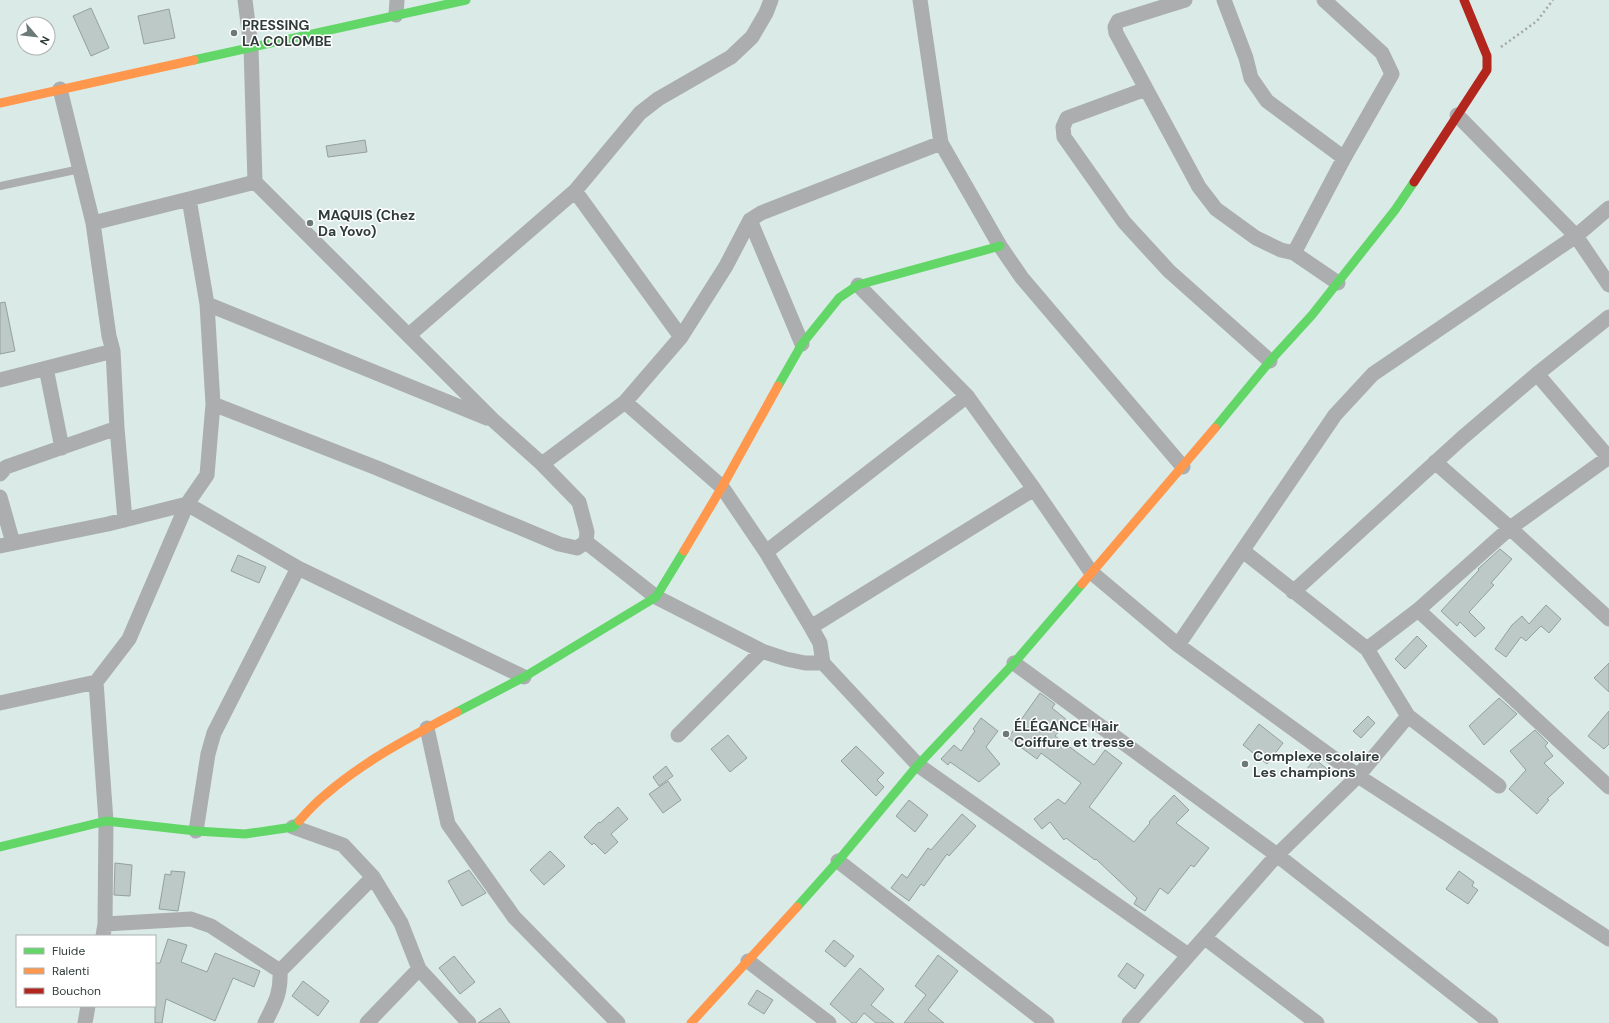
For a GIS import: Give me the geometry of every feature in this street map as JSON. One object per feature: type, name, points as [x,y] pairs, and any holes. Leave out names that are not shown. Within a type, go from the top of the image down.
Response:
[{"type":"main road","points":[[0,102],[466,0]]},
{"type":"main road","points":[[691,1023],[838,861],[918,765],[1014,663],[1183,467],[1270,361],[1312,315],[1395,210],[1487,70],[1487,56],[1464,0]]},
{"type":"main road","points":[[0,847],[106,821],[196,831],[245,834],[293,827],[324,795],[356,770],[427,728],[524,677],[656,597],[722,487],[802,344],[839,298],[858,286],[1000,246]]},
{"type":"street","points":[[245,0],[251,47],[255,182],[493,420],[542,464],[579,502],[587,532],[586,542]]},
{"type":"street","points":[[396,15],[397,0]]},
{"type":"street","points":[[409,336],[575,191],[640,113],[658,99],[731,58],[752,37],[766,13],[771,0]]},
{"type":"street","points":[[920,0],[941,143],[1000,246],[1022,278],[1183,467]]},
{"type":"street","points":[[1185,0],[1118,21],[1115,27],[1116,33],[1146,89],[1199,187],[1216,208],[1256,238],[1281,250],[1294,252],[1338,283]]},
{"type":"street","points":[[1224,0],[1246,58],[1251,78],[1267,101],[1344,158]]},
{"type":"street","points":[[1294,252],[1344,158],[1392,74],[1382,53],[1324,0]]},
{"type":"street","points":[[60,89],[93,222],[109,336],[113,351],[117,428],[125,520]]},
{"type":"street","points":[[1146,89],[1068,118],[1063,127],[1064,137],[1124,222],[1169,271],[1270,361]]},
{"type":"street","points":[[1457,115],[1576,236],[1609,284]]},
{"type":"street","points":[[542,464],[625,402],[681,337],[726,266],[750,220],[761,213],[941,143]]},
{"type":"street","points":[[93,222],[255,182]]},
{"type":"street","points":[[575,191],[681,337]]},
{"type":"street","points":[[0,703],[96,682],[129,639],[187,504],[207,475],[213,404],[208,304],[189,199]]},
{"type":"street","points":[[1178,645],[1336,415],[1373,374],[1576,236],[1609,208]]},
{"type":"street","points":[[750,220],[802,344]]},
{"type":"street","points":[[858,286],[967,396],[1034,489],[1091,572],[1178,645],[1358,776],[1609,939]]},
{"type":"street","points":[[208,304],[493,420]]},
{"type":"street","points":[[1293,592],[1435,462],[1537,374],[1609,317]]},
{"type":"street","points":[[0,380],[113,351]]},
{"type":"street","points":[[46,368],[62,448]]},
{"type":"street","points":[[1367,649],[1418,610],[1510,528],[1609,458],[1537,374]]},
{"type":"street","points":[[766,552],[967,396]]},
{"type":"street","points":[[625,402],[722,487],[766,552],[811,627],[820,643],[823,663],[918,765],[1188,955]]},
{"type":"street","points":[[213,404],[377,468],[559,544],[577,548],[586,542]]},
{"type":"street","points":[[0,474],[6,468],[117,428]]},
{"type":"street","points":[[1435,462],[1510,528],[1609,619]]},
{"type":"street","points":[[811,627],[1034,489]]},
{"type":"street","points":[[0,497],[6,545],[125,520],[187,504],[298,568],[524,677]]},
{"type":"street","points":[[586,542],[656,597],[762,651],[786,659],[806,663],[823,663]]},
{"type":"street","points":[[1243,551],[1367,649],[1408,716],[1499,786]]},
{"type":"street","points":[[196,831],[208,754],[214,733],[298,568]]},
{"type":"street","points":[[1418,610],[1609,787]]},
{"type":"street","points":[[678,735],[762,651]]},
{"type":"street","points":[[1014,663],[1277,855],[1491,1023]]},
{"type":"street","points":[[96,682],[106,821],[104,930],[191,919],[211,926],[280,971]]},
{"type":"street","points":[[1129,1023],[1277,855],[1358,776],[1408,716]]},
{"type":"street","points":[[427,728],[448,824],[514,917],[618,1023]]},
{"type":"street","points":[[293,827],[343,845],[373,877],[401,923],[418,969],[469,1023]]},
{"type":"street","points":[[838,861],[1047,1023]]},
{"type":"street","points":[[265,1023],[278,998],[281,986],[280,971],[373,877]]},
{"type":"street","points":[[1205,938],[1317,1023]]},
{"type":"street","points":[[748,961],[829,1023]]},
{"type":"street","points":[[367,1023],[418,969]]},
{"type":"street","points":[[85,1023],[88,1007]]},
{"type":"lane","points":[[0,186],[80,169]]},
{"type":"path","points":[[1487,56],[1537,21],[1553,0]]},
{"type":"building","points":[[91,8],[109,48],[91,56],[73,16]]},
{"type":"building","points":[[169,9],[175,38],[144,44],[138,16]]},
{"type":"building","points":[[365,140],[367,152],[328,157],[326,146]]},
{"type":"building","points":[[5,302],[15,351],[0,354],[0,303]]},
{"type":"building","points":[[1500,549],[1512,559],[1491,583],[1494,585],[1469,612],[1485,628],[1475,637],[1460,622],[1457,626],[1441,611],[1479,570],[1478,569]]},
{"type":"building","points":[[238,555],[266,567],[259,583],[231,571]]},
{"type":"building","points":[[1546,605],[1561,619],[1549,633],[1541,626],[1526,641],[1521,637],[1506,657],[1495,649],[1512,625],[1522,616],[1529,624]]},
{"type":"building","points":[[1417,636],[1427,646],[1405,669],[1395,659]]},
{"type":"building","points":[[1609,663],[1609,692],[1594,678]]},
{"type":"building","points":[[1040,693],[1055,704],[1052,708],[1067,720],[1055,736],[1094,765],[1105,750],[1122,763],[1089,807],[1134,842],[1150,823],[1149,822],[1174,795],[1189,810],[1176,823],[1209,848],[1194,867],[1191,865],[1168,894],[1160,888],[1145,911],[1134,904],[1137,898],[1096,859],[1095,860],[1066,838],[1064,840],[1050,822],[1042,829],[1034,819],[1058,799],[1065,804],[1081,783],[1041,753],[1037,759],[1008,738]]},
{"type":"building","points":[[1499,698],[1517,714],[1484,745],[1469,726]]},
{"type":"building","points":[[1609,711],[1609,744],[1604,749],[1588,736]]},
{"type":"building","points":[[1368,716],[1375,723],[1361,738],[1353,731]]},
{"type":"building","points":[[981,718],[998,731],[986,747],[1000,764],[979,782],[950,762],[948,765],[941,759],[954,745],[961,751],[975,731],[973,729]]},
{"type":"building","points":[[1259,724],[1283,743],[1267,764],[1243,745]]},
{"type":"building","points":[[1535,730],[1548,743],[1545,746],[1553,756],[1544,763],[1564,783],[1547,799],[1549,800],[1537,814],[1509,789],[1526,770],[1510,751]]},
{"type":"building","points":[[728,735],[747,758],[730,772],[711,749]]},
{"type":"building","points":[[856,746],[884,773],[877,780],[884,787],[876,796],[841,761]]},
{"type":"building","points":[[1315,759],[1327,769],[1319,780],[1306,770]]},
{"type":"building","points":[[666,766],[673,776],[659,786],[653,777]]},
{"type":"building","points":[[668,781],[681,800],[663,813],[649,794]]},
{"type":"building","points":[[909,800],[928,815],[915,832],[896,816]]},
{"type":"building","points":[[618,807],[628,819],[611,834],[618,842],[605,854],[594,843],[592,845],[584,837],[599,822],[600,823]]},
{"type":"building","points":[[962,814],[976,826],[949,856],[947,854],[924,886],[921,884],[909,901],[891,888],[902,874],[907,878],[928,848],[931,850]]},
{"type":"building","points":[[550,851],[565,866],[544,885],[530,870]]},
{"type":"building","points":[[115,863],[132,865],[130,896],[114,895]]},
{"type":"building","points":[[469,870],[486,893],[462,906],[448,881]]},
{"type":"building","points":[[171,871],[185,872],[178,911],[159,909],[165,874],[171,875]]},
{"type":"building","points":[[1459,871],[1474,882],[1472,886],[1478,890],[1468,904],[1446,889]]},
{"type":"building","points":[[168,939],[187,945],[181,962],[207,972],[215,953],[260,971],[254,987],[233,978],[215,1021],[166,999],[162,1023],[155,1023],[156,963],[160,963]]},
{"type":"building","points":[[834,940],[854,956],[845,967],[825,951]]},
{"type":"building","points":[[938,955],[958,971],[928,1010],[944,1023],[904,1023],[926,995],[915,986]]},
{"type":"building","points":[[454,956],[475,982],[460,994],[439,968]]},
{"type":"building","points":[[1127,963],[1144,975],[1135,989],[1118,976]]},
{"type":"building","points":[[860,968],[884,989],[871,1005],[894,1023],[876,1023],[864,1013],[856,1023],[852,1023],[830,1004]]},
{"type":"building","points":[[303,981],[329,1001],[318,1016],[292,996]]},
{"type":"building","points":[[757,990],[773,1000],[764,1014],[748,1004]]},
{"type":"building","points":[[500,1008],[510,1023],[478,1023]]},
{"type":"traffic: fast","points":[[194,60],[466,0]]},
{"type":"traffic: fast","points":[[1215,428],[1270,361],[1312,315],[1395,210],[1414,182]]},
{"type":"traffic: fast","points":[[778,386],[802,344],[839,298],[858,285],[1000,246]]},
{"type":"traffic: fast","points":[[457,712],[524,677],[656,597],[684,551]]},
{"type":"traffic: fast","points":[[797,907],[838,861],[918,765],[1014,663],[1082,584]]},
{"type":"traffic: fast","points":[[0,847],[106,821],[196,831],[245,834],[293,827],[299,821]]},
{"type":"traffic: slow","points":[[0,103],[194,60]]},
{"type":"traffic: slow","points":[[684,551],[722,487],[778,386]]},
{"type":"traffic: slow","points":[[1082,584],[1215,428]]},
{"type":"traffic: slow","points":[[299,821],[321,798],[356,771],[423,730],[457,712]]},
{"type":"traffic: slow","points":[[691,1023],[797,907]]},
{"type":"traffic: jam","points":[[1414,182],[1487,70],[1487,56],[1464,0]]},
{"type":"place","name":"PRESSING LA COLOMBE","points":[[234,33]]},
{"type":"place","name":"MAQUIS (Chez Da Yovo)","points":[[310,223]]},
{"type":"place","name":"ÉLÉGANCE Hair Coiffure et tresse","points":[[1006,734]]},
{"type":"place","name":"Complexe scolaire Les champions","points":[[1245,764]]}]
